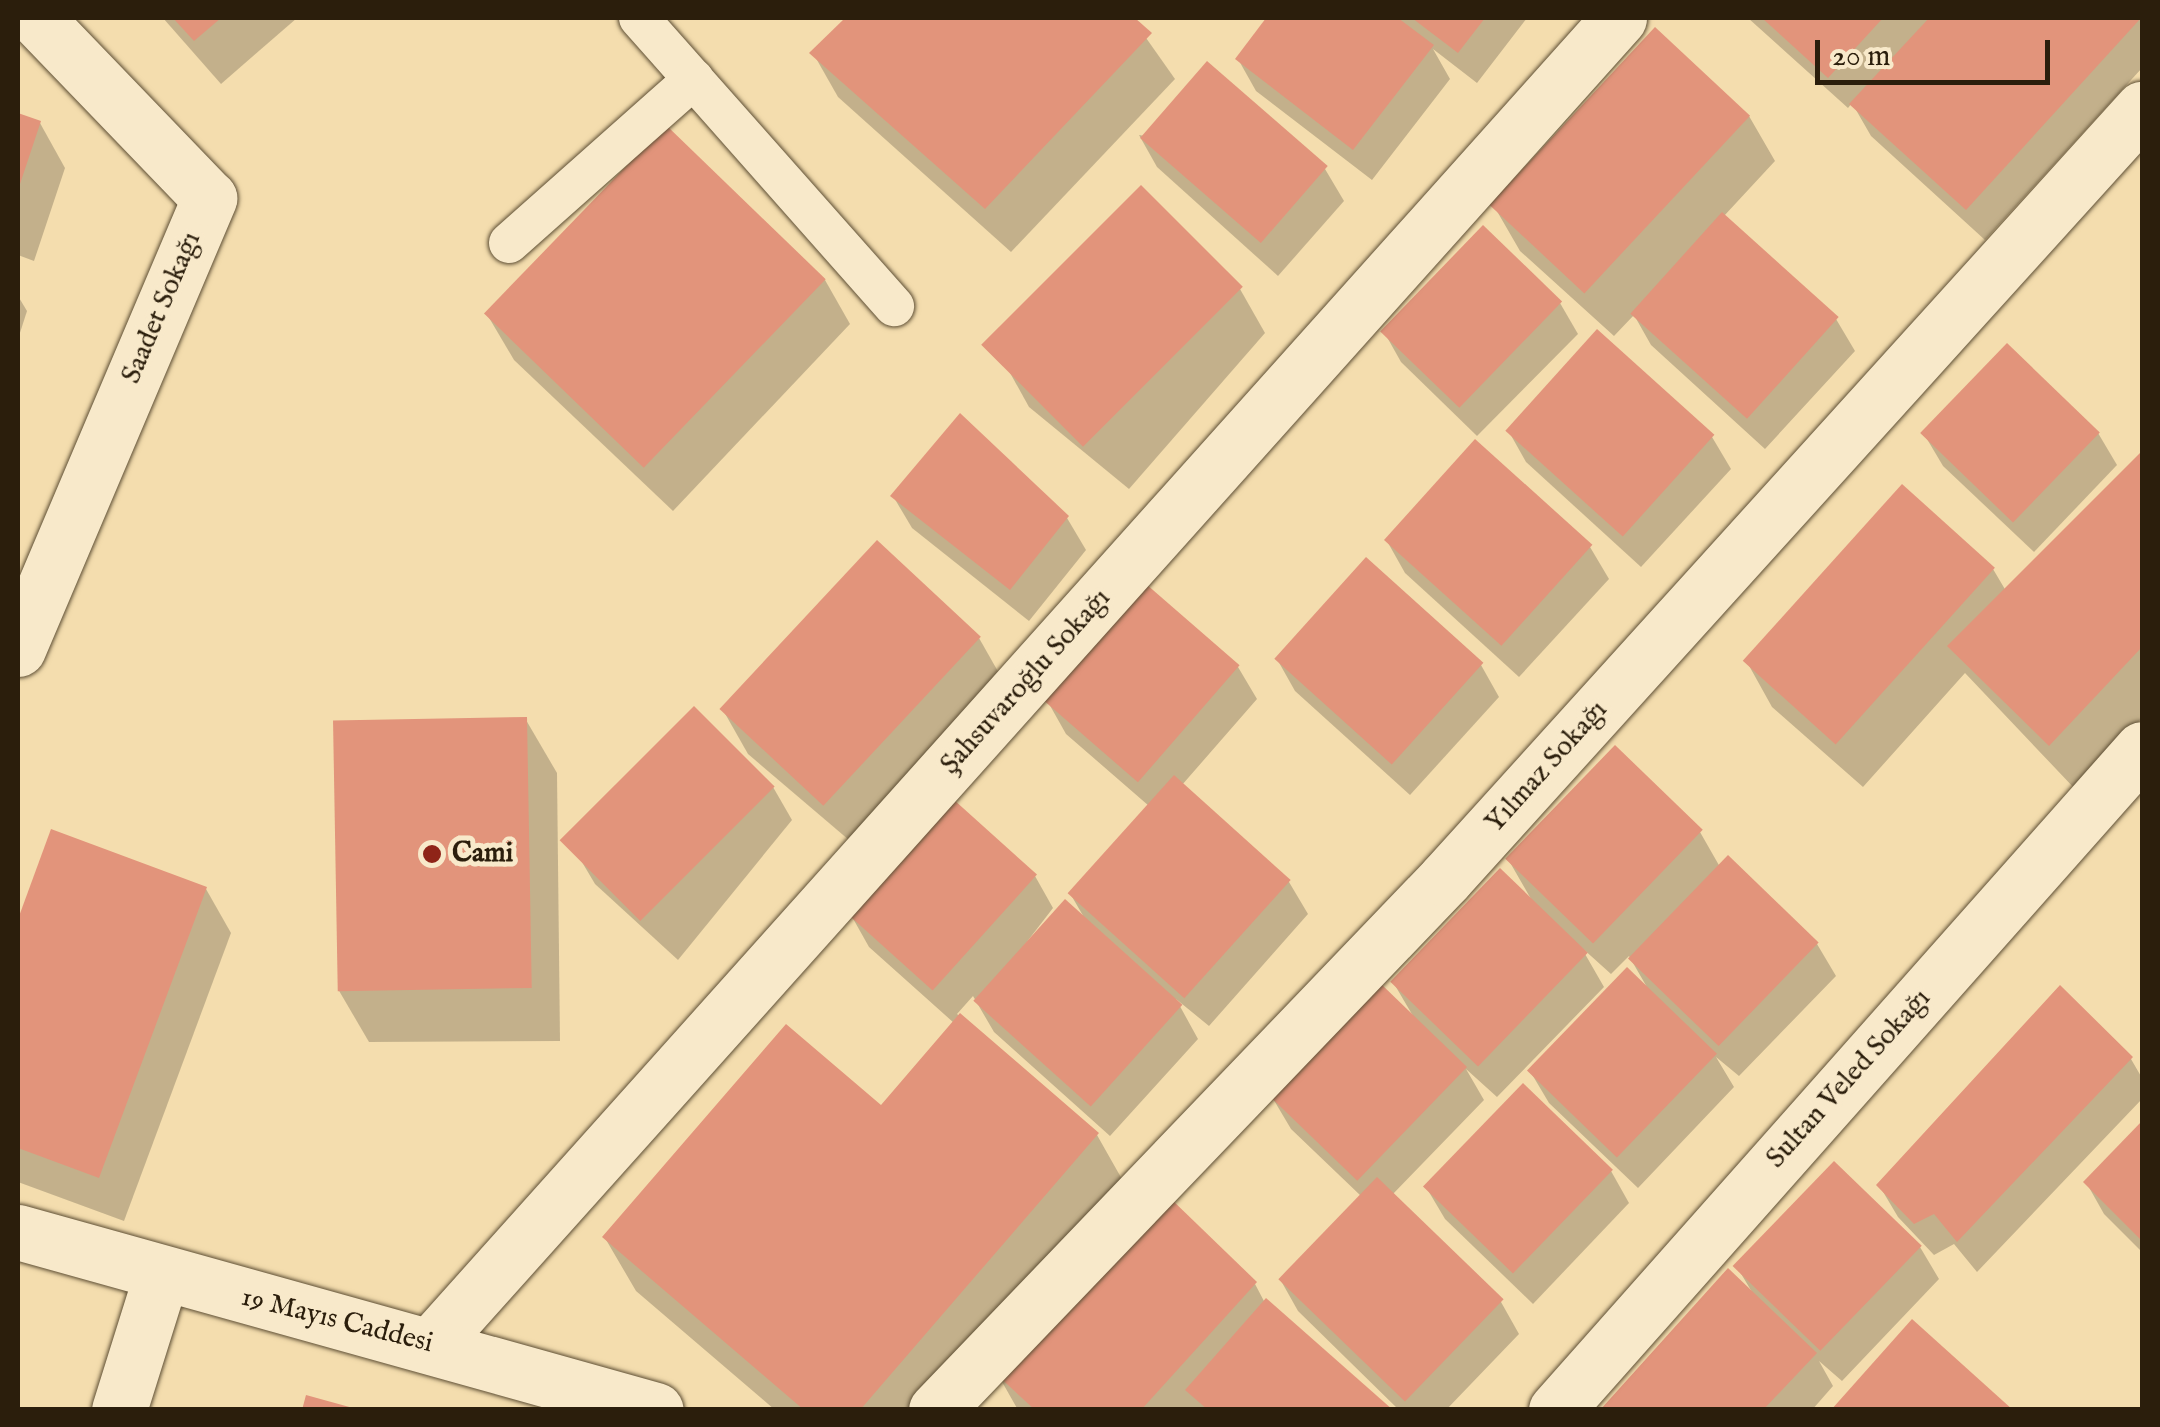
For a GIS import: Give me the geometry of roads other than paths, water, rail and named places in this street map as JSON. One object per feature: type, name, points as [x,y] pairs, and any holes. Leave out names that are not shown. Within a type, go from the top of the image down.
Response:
[{"type":"street","name":"Saadet Sokağı","points":[[18,649],[208,198],[36,18]]},
{"type":"street","name":"Şahsuvaroğlu Sokağı","points":[[431,1345],[1619,18]]},
{"type":"street","name":"Yılmaz Sokağı","points":[[936,1410],[1445,879],[2142,110]]},
{"type":"street","name":"Sultan Veled Sokağı","points":[[1556,1410],[2142,748]]},
{"type":"street","name":"19 Mayıs Caddesi","points":[[18,1232],[161,1276],[431,1345],[656,1410]]},
{"type":"street","points":[[119,1410],[161,1276]]},
{"type":"lane","points":[[639,18],[894,306]]},
{"type":"lane","points":[[508,243],[694,79]]},
{"type":"place","name":"Cami","points":[[432,854]]}]
